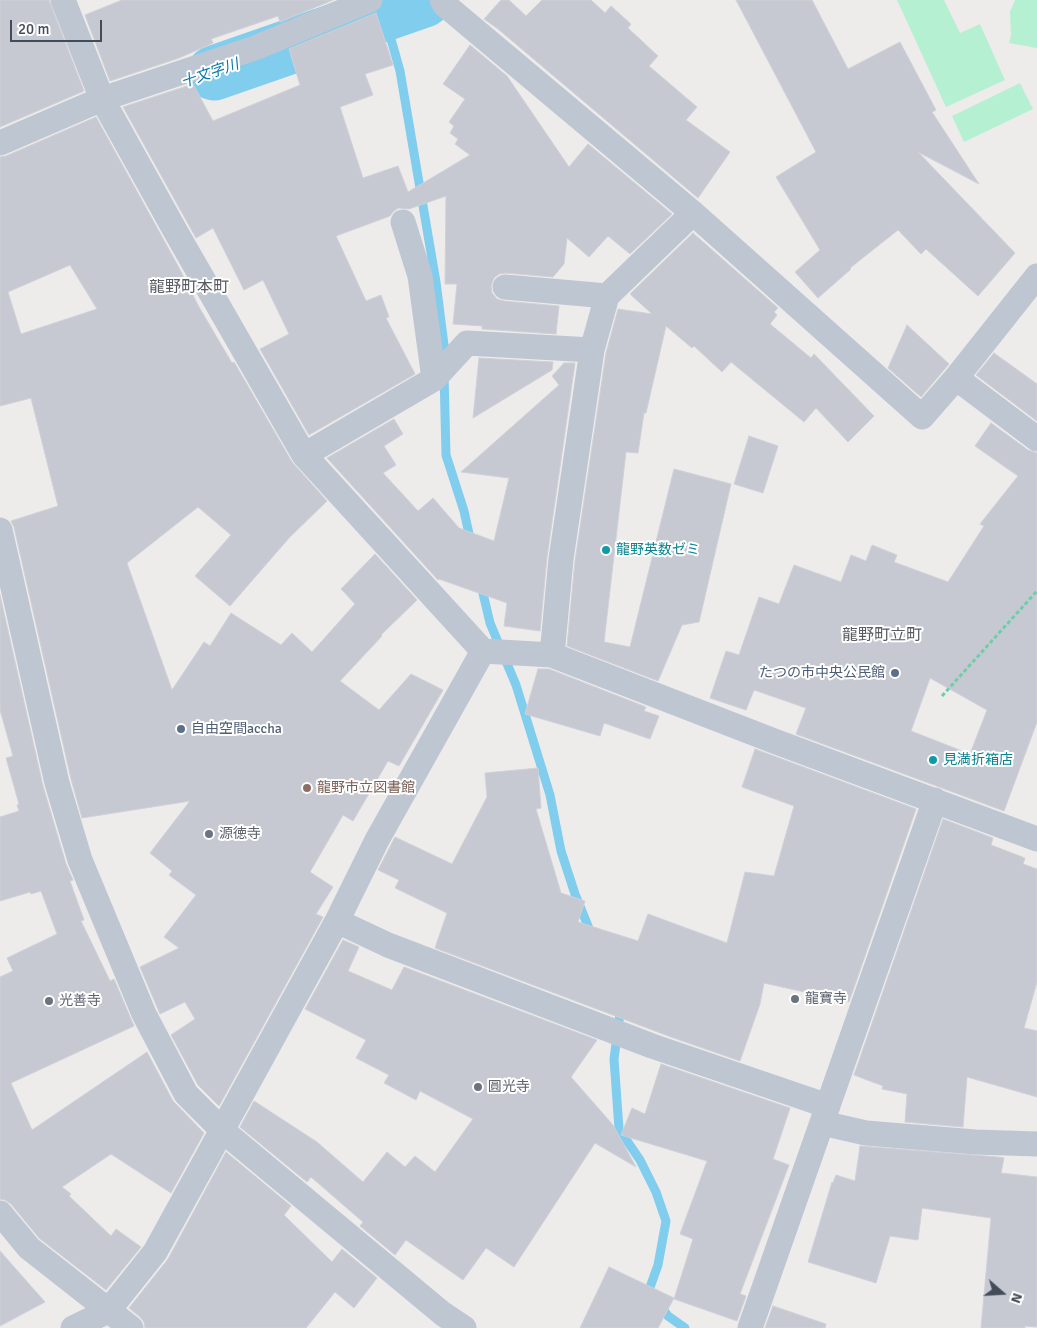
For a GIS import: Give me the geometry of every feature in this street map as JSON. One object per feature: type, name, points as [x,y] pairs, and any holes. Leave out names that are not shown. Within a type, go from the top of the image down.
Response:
[{"type":"street","points":[[63,0],[102,99],[304,455],[483,651],[552,655],[774,741],[1037,839]]},
{"type":"street","points":[[0,143],[102,99],[255,48],[370,0]]},
{"type":"street","points":[[442,0],[460,18],[693,213],[922,417],[956,378],[1037,276]]},
{"type":"street","points":[[552,655],[561,560],[592,350],[607,296],[693,213]]},
{"type":"street","points":[[403,222],[420,276],[434,379]]},
{"type":"street","points":[[505,287],[607,296]]},
{"type":"street","points":[[304,455],[434,379],[467,343],[592,350]]},
{"type":"street","points":[[956,378],[1037,439]]},
{"type":"street","points":[[0,530],[57,783],[80,860],[144,1014],[186,1094],[223,1130],[443,1314],[464,1328]]},
{"type":"street","points":[[73,1328],[108,1311],[155,1252],[337,920],[377,840],[483,651]]},
{"type":"street","points":[[750,1328],[935,800]]},
{"type":"street","points":[[337,920],[388,945],[652,1046],[866,1133],[975,1142],[1037,1144]]},
{"type":"street","points":[[0,1213],[29,1248],[132,1328]]},
{"type":"path","points":[[942,696],[1037,591]]},
{"type":"green space","points":[[897,0],[944,0],[960,33],[980,24],[1005,80],[946,107]]},
{"type":"green space","points":[[1015,0],[1037,0],[1037,48],[1009,43],[1011,35],[1010,12]]},
{"type":"green space","points":[[1020,83],[1033,109],[964,142],[952,116]]},
{"type":"building","points":[[0,0],[49,0],[84,91],[0,127]]},
{"type":"building","points":[[122,0],[333,0],[280,22],[278,16],[211,39],[213,43],[179,58],[110,81],[85,15]]},
{"type":"building","points":[[501,0],[509,0],[526,16],[542,0],[591,0],[605,13],[611,6],[631,24],[628,28],[658,56],[649,66],[697,107],[686,120],[730,152],[698,198],[484,19]]},
{"type":"building","points":[[736,0],[812,0],[848,69],[900,42],[936,110],[932,112],[979,184],[918,152],[1015,253],[978,296],[926,249],[921,254],[898,230],[850,268],[818,298],[795,272],[820,250],[776,177],[816,152]]},
{"type":"building","points":[[376,13],[393,65],[365,74],[373,95],[340,107],[363,178],[398,166],[408,192],[470,155],[455,144],[458,139],[450,133],[454,126],[449,122],[465,99],[443,84],[470,45],[507,76],[569,167],[588,144],[672,214],[630,254],[608,236],[589,257],[567,238],[564,264],[553,277],[506,273],[499,274],[494,278],[491,286],[492,293],[497,299],[559,306],[556,334],[482,329],[482,326],[453,324],[457,284],[445,284],[446,196],[409,209],[398,208],[390,216],[336,236],[366,301],[381,295],[389,317],[386,318],[415,374],[309,435],[260,349],[289,334],[263,280],[244,290],[213,228],[196,238],[123,107],[193,84],[213,121],[300,85],[289,49]]},
{"type":"building","points":[[96,117],[199,307],[232,363],[234,362],[292,462],[327,501],[289,538],[230,606],[195,576],[231,535],[198,507],[127,563],[172,690],[204,642],[210,646],[231,613],[281,645],[292,633],[312,652],[355,604],[341,589],[375,554],[417,600],[381,635],[340,681],[379,710],[411,674],[443,690],[399,766],[388,761],[353,821],[343,815],[310,872],[333,887],[316,914],[323,917],[219,1106],[198,1085],[171,1035],[195,1019],[185,1002],[160,1014],[140,967],[179,948],[164,937],[196,895],[169,875],[172,871],[150,853],[190,801],[82,818],[71,779],[14,527],[11,521],[58,506],[31,398],[0,406],[0,157]],"holes":[[[70,265],[97,309],[21,334],[8,292]]]},
{"type":"building","points":[[693,233],[778,308],[774,312],[777,315],[770,324],[811,358],[814,354],[874,416],[848,442],[816,408],[804,422],[731,362],[722,372],[694,346],[692,348],[666,326],[646,413],[644,413],[638,453],[626,452],[604,642],[630,647],[674,469],[731,484],[699,622],[682,625],[658,681],[567,646],[575,561],[606,353],[618,309],[652,314],[630,294]]},
{"type":"building","points":[[907,325],[949,364],[921,397],[888,368]]},
{"type":"building","points":[[994,353],[1037,384],[1037,421],[976,375]]},
{"type":"building","points":[[479,358],[553,362],[552,370],[473,418]]},
{"type":"building","points":[[564,363],[575,363],[547,557],[540,631],[504,626],[507,603],[438,580],[327,458],[394,419],[403,434],[384,446],[396,465],[383,473],[418,511],[433,498],[459,528],[494,541],[509,478],[461,472],[559,385],[552,376]]},
{"type":"building","points":[[991,423],[1028,450],[1037,453],[1037,722],[1004,811],[796,734],[806,708],[754,690],[746,710],[710,698],[726,651],[739,655],[759,597],[779,604],[794,565],[841,582],[851,555],[866,561],[872,545],[897,555],[894,562],[948,582],[984,526],[980,524],[1018,476],[975,446]],"holes":[[[930,678],[987,710],[970,754],[911,731]]]},
{"type":"building","points":[[749,436],[778,446],[763,493],[734,484]]},
{"type":"building","points":[[0,595],[43,786],[66,864],[73,880],[70,881],[84,920],[81,921],[110,981],[114,979],[134,1026],[11,1083],[32,1130],[147,1052],[173,1101],[204,1133],[171,1193],[111,1154],[62,1187],[111,1236],[116,1229],[141,1247],[106,1290],[39,1238],[11,1204],[0,1199],[0,977],[13,971],[7,958],[57,934],[41,891],[31,894],[30,892],[0,901],[0,817],[19,811],[17,805],[19,804],[6,758],[13,756],[0,710]]},
{"type":"building","points":[[538,669],[549,669],[646,707],[644,711],[659,716],[650,739],[604,723],[600,736],[525,714]]},
{"type":"building","points":[[755,749],[916,809],[849,1002],[764,983],[760,1004],[740,1061],[435,948],[447,913],[395,888],[399,880],[378,870],[395,837],[452,864],[487,797],[485,773],[538,768],[541,808],[536,809],[561,893],[585,901],[578,922],[638,941],[648,914],[727,943],[745,872],[774,876],[794,806],[742,787]]},
{"type":"building","points":[[943,819],[993,838],[991,845],[1025,858],[1023,864],[1037,869],[1037,982],[1024,1028],[1037,1031],[1037,1097],[967,1077],[963,1127],[905,1122],[907,1094],[882,1089],[883,1086],[854,1075]]},
{"type":"building","points":[[343,940],[359,947],[348,971],[392,990],[404,967],[597,1040],[571,1077],[613,1125],[636,1167],[595,1143],[514,1267],[486,1248],[463,1280],[406,1240],[395,1255],[360,1226],[363,1222],[311,1177],[307,1182],[240,1127],[254,1101],[317,1142],[363,1182],[387,1152],[405,1167],[415,1156],[435,1172],[473,1119],[420,1091],[416,1100],[384,1083],[389,1075],[356,1058],[366,1040],[305,1009]]},
{"type":"building","points":[[661,1064],[790,1108],[773,1159],[789,1165],[740,1294],[746,1296],[737,1321],[674,1299],[693,1239],[680,1234],[707,1161],[621,1135],[632,1108],[645,1114]]},
{"type":"building","points":[[860,1146],[1004,1158],[1001,1173],[1037,1177],[1037,1327],[981,1328],[991,1218],[922,1208],[918,1240],[890,1236],[876,1283],[808,1262],[832,1182],[836,1175],[855,1181]]},
{"type":"building","points":[[226,1152],[291,1206],[284,1215],[332,1262],[342,1249],[377,1278],[354,1308],[335,1292],[306,1328],[145,1328],[144,1322],[140,1317],[129,1308],[168,1259]]},
{"type":"building","points":[[0,1251],[45,1302],[0,1326]]},
{"type":"building","points":[[609,1267],[674,1298],[658,1328],[580,1328]]},
{"type":"building","points":[[773,1306],[826,1324],[825,1328],[765,1328]]},
{"type":"waterway","points":[[380,0],[400,71],[436,282],[444,345],[444,361]]},
{"type":"waterway","name":"十文字川","points":[[214,73],[424,0]]},
{"type":"waterway","points":[[444,374],[446,455],[464,511],[471,543]]},
{"type":"waterway","points":[[481,585],[490,623],[516,685],[550,795],[561,851],[575,894],[592,936]]},
{"type":"waterway","points":[[621,1006],[614,1059],[619,1129],[640,1160],[656,1192],[666,1221],[658,1265],[649,1290],[668,1316],[685,1328]]},
{"type":"place","name":"龍野英数ゼミ","points":[[606,550]]},
{"type":"place","name":"たつの市中央公民館","points":[[895,673]]},
{"type":"place","name":"自由空間accha","points":[[181,729]]},
{"type":"place","name":"見満折箱店","points":[[933,760]]},
{"type":"place","name":"龍野市立図書館","points":[[307,788]]},
{"type":"place","name":"源徳寺","points":[[209,834]]},
{"type":"place","name":"龍寶寺","points":[[795,999]]},
{"type":"place","name":"光善寺","points":[[49,1001]]},
{"type":"place","name":"圓光寺","points":[[478,1087]]},
{"type":"district","name":"龍野町本町","points":[[189,288]]},
{"type":"district","name":"龍野町立町","points":[[882,636]]}]
